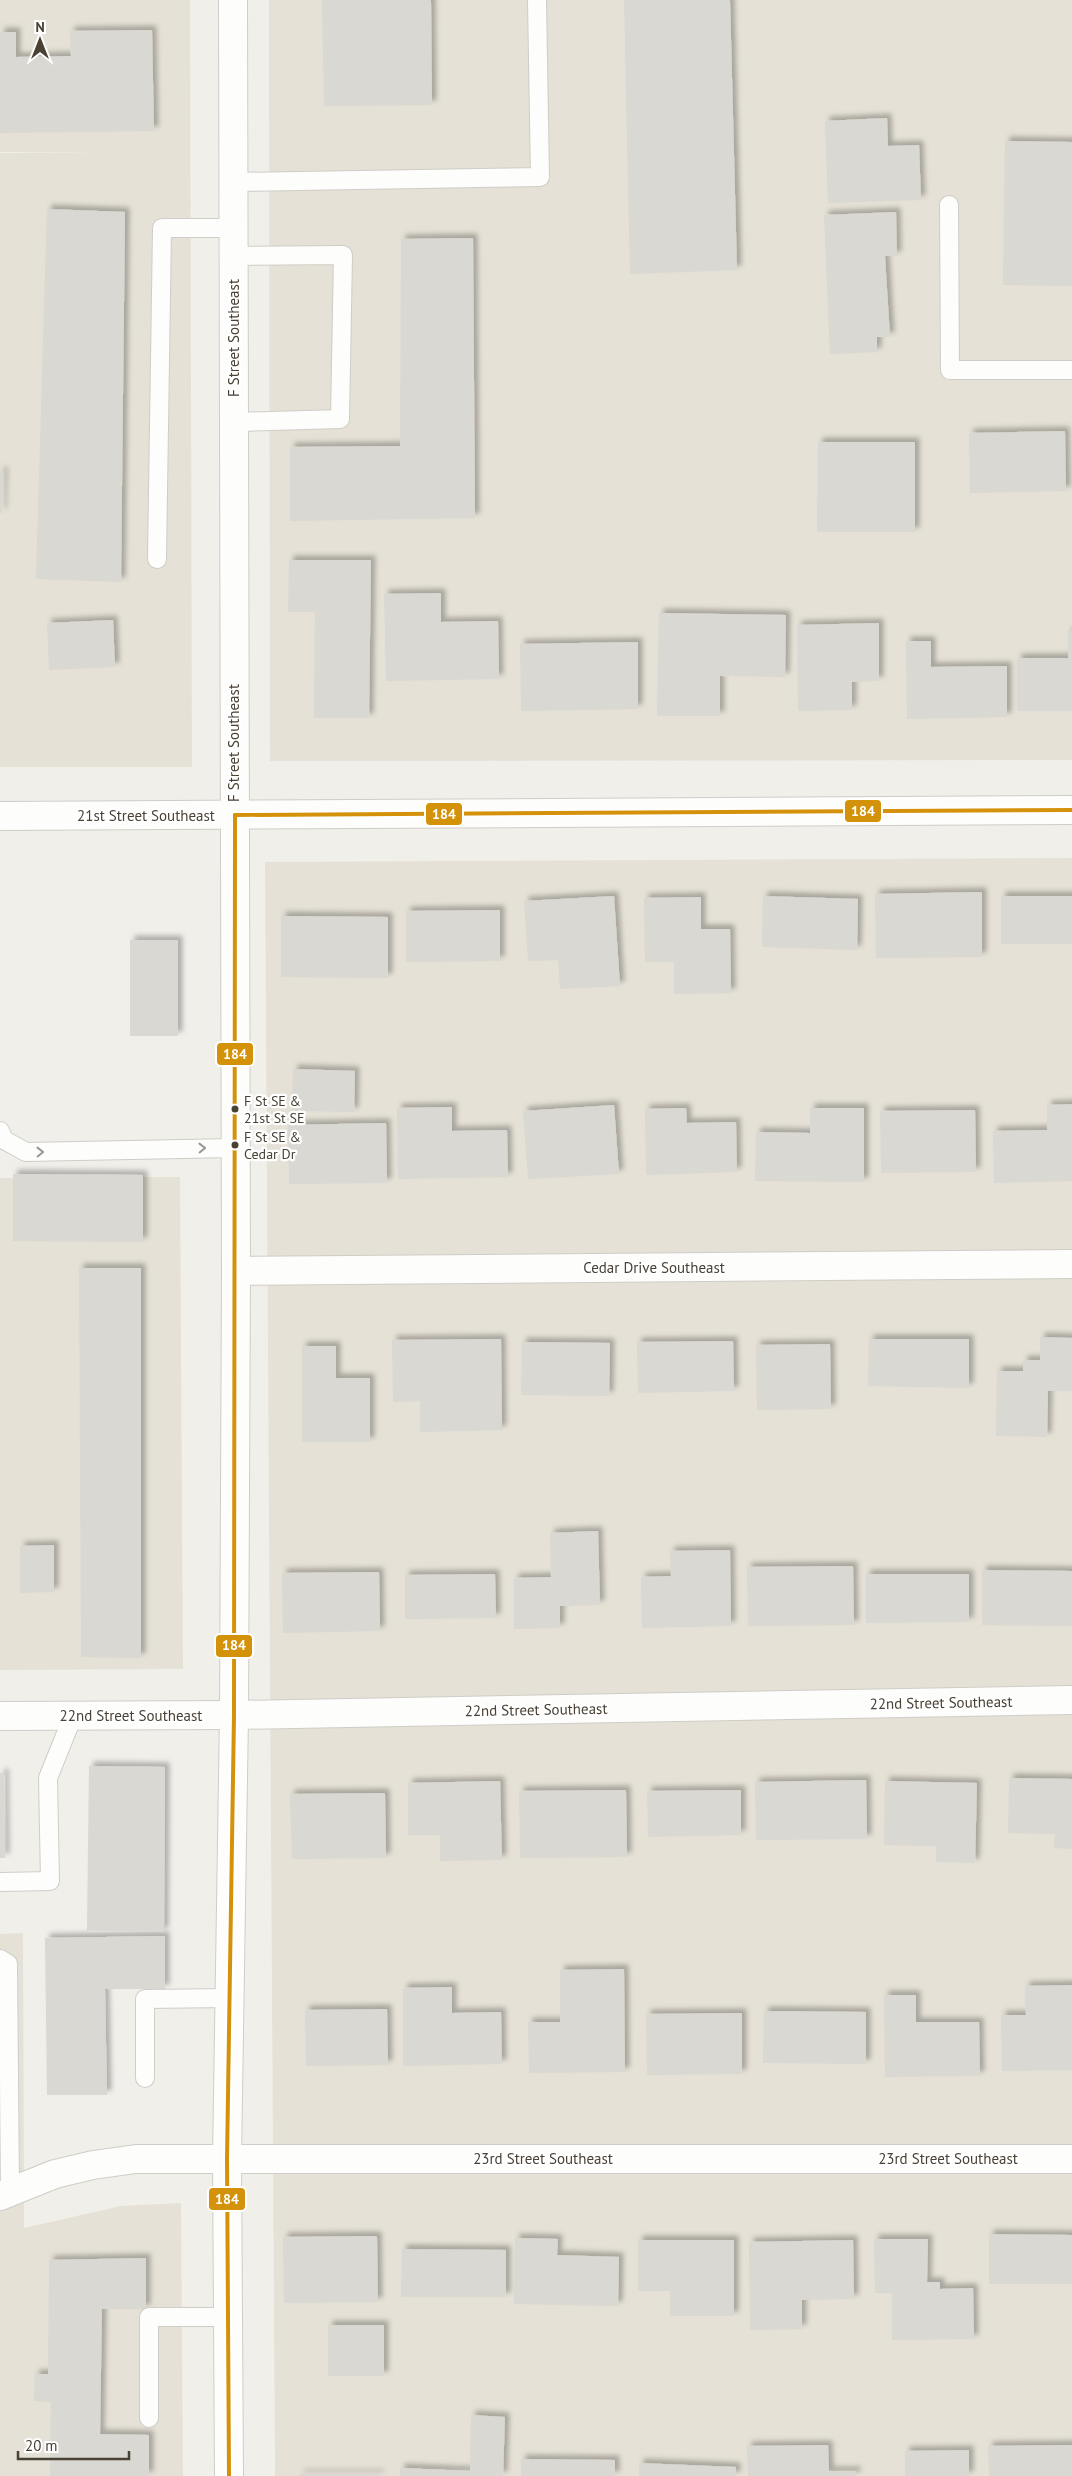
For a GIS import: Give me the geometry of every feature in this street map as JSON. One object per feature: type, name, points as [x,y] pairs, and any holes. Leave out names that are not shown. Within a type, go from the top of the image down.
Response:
[{"type":"street","name":"F Street Southeast","points":[[229,2476],[227,2159],[234,1715],[236,1271],[233,0]]},
{"type":"street","name":"21st Street Southeast","points":[[0,816],[1072,810]]},
{"type":"street","name":"Cedar Drive Southeast","points":[[236,1271],[1072,1264]]},
{"type":"street","name":"22nd Street Southeast","points":[[0,1716],[234,1715],[1072,1700]]},
{"type":"street","name":"23rd Street Southeast","points":[[10,2192],[55,2174],[93,2165],[136,2159],[1072,2159]]},
{"type":"lane","points":[[233,182],[540,177],[537,0]]},
{"type":"lane","points":[[949,205],[950,370],[1072,370]]},
{"type":"lane","points":[[156,559],[162,228],[233,228]]},
{"type":"lane","points":[[233,256],[343,255],[340,419],[234,422]]},
{"type":"lane","points":[[0,1131],[4,1140],[26,1152],[236,1148]]},
{"type":"lane","points":[[0,1882],[50,1881],[48,1778],[73,1716]]},
{"type":"lane","points":[[0,1959],[8,1964],[10,2192]]},
{"type":"lane","points":[[145,2078],[145,1999],[230,1998]]},
{"type":"lane","points":[[149,2418],[149,2317],[228,2317]]},
{"type":"shaded area","points":[[0,0],[190,0],[192,767],[0,767],[0,153],[108,152],[0,152]]},
{"type":"shaded area","points":[[269,0],[1072,0],[1072,760],[270,761]]},
{"type":"shaded area","points":[[1072,858],[1072,2476],[275,2476],[265,862]]},
{"type":"shaded area","points":[[180,1177],[183,1669],[0,1670],[0,1178]]},
{"type":"shaded area","points":[[23,1933],[24,2228],[121,2206],[181,2203],[183,2476],[0,2476],[0,1934]]},
{"type":"building","points":[[322,0],[431,0],[432,105],[324,106]]},
{"type":"building","points":[[624,0],[730,0],[737,270],[630,274]]},
{"type":"building","points":[[152,30],[154,131],[0,133],[0,32],[16,32],[16,57],[71,56],[70,31]]},
{"type":"building","points":[[887,118],[888,146],[919,145],[921,200],[828,203],[825,121]]},
{"type":"building","points":[[1005,141],[1072,142],[1072,286],[1003,285]]},
{"type":"building","points":[[47,209],[125,212],[121,582],[36,579]]},
{"type":"building","points":[[896,212],[897,256],[885,256],[890,337],[877,337],[877,352],[830,354],[824,215]]},
{"type":"building","points":[[473,238],[475,518],[290,521],[290,447],[400,446],[401,239]]},
{"type":"building","points":[[1065,431],[1066,491],[970,493],[969,433]]},
{"type":"building","points":[[818,442],[915,442],[915,532],[817,532]]},
{"type":"building","points":[[0,471],[3,471],[2,513],[0,513]]},
{"type":"building","points":[[289,560],[371,560],[369,718],[314,718],[315,612],[288,612]]},
{"type":"building","points":[[441,593],[441,622],[498,621],[499,679],[386,681],[384,594]]},
{"type":"building","points":[[659,613],[786,615],[785,677],[720,676],[720,716],[657,716]]},
{"type":"building","points":[[113,620],[115,667],[49,670],[47,623]]},
{"type":"building","points":[[879,623],[879,681],[852,682],[852,710],[798,711],[797,625]]},
{"type":"building","points":[[1068,631],[1072,631],[1072,711],[1017,711],[1017,658],[1068,658]]},
{"type":"building","points":[[906,641],[931,641],[931,667],[1007,666],[1007,717],[907,719]]},
{"type":"building","points":[[638,642],[638,709],[521,711],[520,644]]},
{"type":"building","points":[[982,892],[982,957],[876,958],[875,894]]},
{"type":"building","points":[[614,896],[620,986],[560,989],[558,960],[528,961],[524,901]]},
{"type":"building","points":[[763,896],[858,899],[857,950],[762,947]]},
{"type":"building","points":[[1001,896],[1072,896],[1072,944],[1001,944]]},
{"type":"building","points":[[701,897],[701,929],[730,929],[731,993],[674,994],[674,962],[645,962],[644,898]]},
{"type":"building","points":[[500,910],[500,961],[406,962],[406,911]]},
{"type":"building","points":[[281,916],[388,917],[388,978],[281,977]]},
{"type":"building","points":[[130,940],[178,940],[178,1036],[130,1036]]},
{"type":"building","points":[[293,1069],[355,1071],[354,1112],[292,1111]]},
{"type":"building","points":[[1072,1104],[1072,1181],[994,1183],[993,1131],[1047,1130],[1047,1105]]},
{"type":"building","points":[[614,1105],[619,1174],[528,1179],[523,1111]]},
{"type":"building","points":[[452,1107],[452,1131],[507,1130],[508,1177],[398,1179],[397,1108]]},
{"type":"building","points":[[686,1108],[687,1123],[736,1122],[737,1172],[646,1175],[645,1109]]},
{"type":"building","points":[[810,1108],[864,1108],[864,1182],[755,1181],[756,1132],[810,1133]]},
{"type":"building","points":[[975,1110],[976,1172],[881,1173],[880,1111]]},
{"type":"building","points":[[386,1123],[387,1183],[289,1184],[288,1125]]},
{"type":"building","points":[[13,1174],[143,1175],[143,1242],[13,1241]]},
{"type":"building","points":[[79,1268],[141,1268],[141,1658],[81,1657]]},
{"type":"building","points":[[1040,1337],[1072,1338],[1072,1391],[1048,1391],[1047,1437],[996,1436],[997,1371],[1023,1371],[1023,1360],[1040,1360]]},
{"type":"building","points":[[501,1339],[502,1430],[420,1432],[420,1401],[393,1402],[392,1340]]},
{"type":"building","points":[[869,1339],[969,1339],[969,1388],[868,1386]]},
{"type":"building","points":[[733,1341],[734,1391],[638,1393],[637,1342]]},
{"type":"building","points":[[522,1342],[610,1343],[609,1396],[521,1395]]},
{"type":"building","points":[[830,1344],[831,1409],[757,1410],[756,1345]]},
{"type":"building","points":[[302,1346],[336,1346],[336,1378],[370,1378],[370,1442],[302,1442]]},
{"type":"building","points":[[598,1531],[600,1605],[560,1606],[560,1628],[514,1629],[514,1578],[551,1577],[550,1533]]},
{"type":"building","points":[[54,1545],[54,1592],[20,1593],[20,1546]]},
{"type":"building","points":[[730,1550],[731,1626],[642,1628],[641,1577],[671,1576],[670,1551]]},
{"type":"building","points":[[853,1566],[854,1625],[748,1626],[747,1567]]},
{"type":"building","points":[[982,1570],[1072,1571],[1072,1626],[982,1625]]},
{"type":"building","points":[[379,1572],[380,1631],[283,1633],[282,1573]]},
{"type":"building","points":[[495,1574],[496,1618],[405,1619],[405,1575]]},
{"type":"building","points":[[866,1574],[969,1574],[969,1622],[866,1623]]},
{"type":"building","points":[[89,1766],[165,1767],[164,1932],[87,1931]]},
{"type":"building","points":[[0,1773],[4,1773],[5,1858],[0,1858]]},
{"type":"building","points":[[1009,1778],[1072,1779],[1072,1849],[1054,1848],[1055,1834],[1008,1833]]},
{"type":"building","points":[[866,1780],[867,1839],[756,1840],[755,1782]]},
{"type":"building","points":[[500,1781],[502,1860],[440,1861],[440,1835],[408,1835],[408,1783]]},
{"type":"building","points":[[885,1781],[977,1783],[975,1863],[936,1862],[936,1846],[884,1845]]},
{"type":"building","points":[[626,1790],[627,1857],[520,1858],[519,1791]]},
{"type":"building","points":[[741,1790],[741,1835],[648,1837],[647,1791]]},
{"type":"building","points":[[385,1793],[386,1858],[292,1859],[290,1794]]},
{"type":"building","points":[[165,1936],[165,1989],[105,1989],[107,2095],[47,2095],[45,1938]]},
{"type":"building","points":[[624,1969],[625,2072],[529,2073],[528,2022],[560,2022],[560,1970]]},
{"type":"building","points":[[1072,1985],[1072,2070],[1002,2071],[1001,2015],[1026,2015],[1025,1986]]},
{"type":"building","points":[[452,1987],[452,2013],[501,2012],[502,2064],[403,2066],[403,1988]]},
{"type":"building","points":[[884,1995],[916,1995],[916,2022],[979,2022],[980,2076],[885,2077]]},
{"type":"building","points":[[387,2009],[388,2065],[306,2066],[305,2010]]},
{"type":"building","points":[[764,2011],[866,2012],[866,2064],[763,2063]]},
{"type":"building","points":[[742,2013],[742,2074],[647,2075],[646,2014]]},
{"type":"building","points":[[989,2234],[1072,2235],[1072,2284],[989,2284]]},
{"type":"building","points":[[377,2236],[378,2302],[284,2303],[283,2237]]},
{"type":"building","points":[[515,2238],[558,2239],[557,2255],[619,2257],[618,2306],[514,2304]]},
{"type":"building","points":[[874,2239],[928,2239],[927,2282],[940,2282],[940,2289],[973,2288],[974,2339],[892,2340],[892,2293],[875,2293]]},
{"type":"building","points":[[638,2240],[734,2240],[734,2316],[670,2316],[670,2291],[638,2291]]},
{"type":"building","points":[[853,2240],[854,2299],[802,2300],[802,2329],[750,2330],[749,2242]]},
{"type":"building","points":[[402,2249],[506,2250],[506,2297],[401,2297]]},
{"type":"building","points":[[146,2258],[146,2309],[102,2309],[100,2434],[149,2435],[149,2476],[50,2476],[51,2402],[34,2401],[35,2374],[48,2374],[49,2260]]},
{"type":"building","points":[[328,2325],[384,2325],[384,2376],[328,2376]]},
{"type":"building","points":[[471,2415],[505,2417],[503,2476],[400,2476],[400,2468],[470,2471]]},
{"type":"building","points":[[828,2445],[829,2471],[856,2471],[856,2476],[748,2476],[747,2446]]},
{"type":"building","points":[[1072,2445],[1072,2476],[989,2476],[988,2446]]},
{"type":"building","points":[[969,2450],[969,2476],[905,2476],[905,2451]]},
{"type":"building","points":[[521,2459],[615,2460],[615,2476],[521,2476]]},
{"type":"building","points":[[639,2463],[736,2467],[736,2476],[639,2476]]},
{"type":"building","points":[[299,2474],[379,2474],[379,2476],[299,2476]]},
{"type":"transit line","name":"184","points":[[235,815],[1072,810]]},
{"type":"transit line","name":"184","points":[[229,2476],[227,2159],[234,1715],[235,815]]},
{"type":"place","name":"F St SE & 21st St SE","points":[[235,1109]]},
{"type":"place","name":"F St SE & Cedar Dr","points":[[235,1145]]}]
